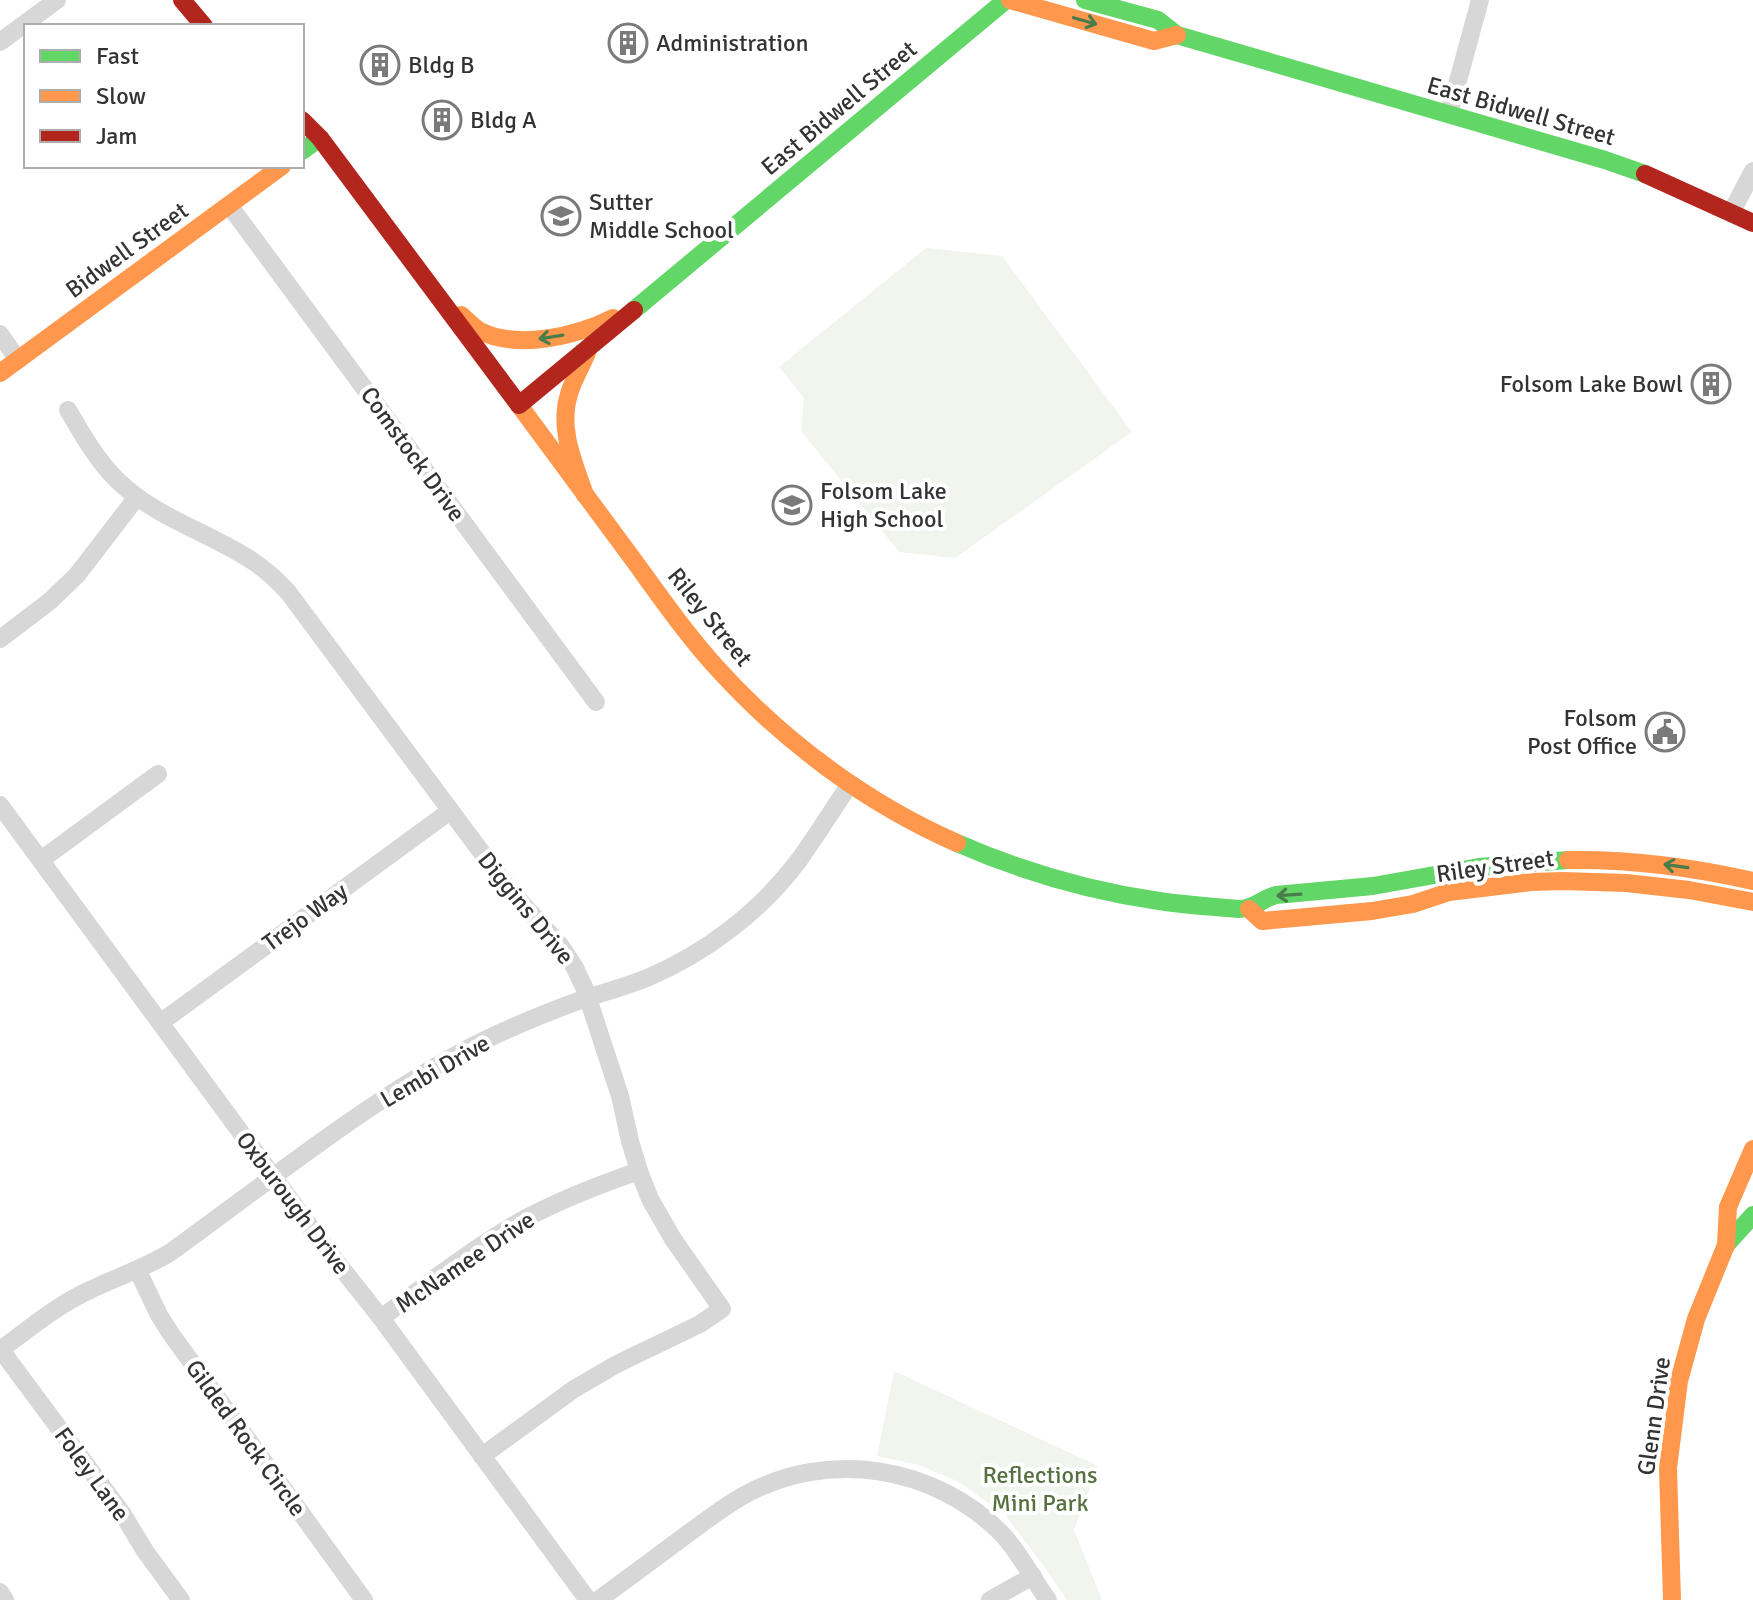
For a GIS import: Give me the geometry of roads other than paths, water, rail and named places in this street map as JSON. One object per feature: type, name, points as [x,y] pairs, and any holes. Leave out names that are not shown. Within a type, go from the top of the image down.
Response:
[{"type":"main road","points":[[182,0],[202,24]]},
{"type":"main road","name":"East Bidwell Street","points":[[519,405],[1008,0],[1154,41],[1177,35]]},
{"type":"main road","name":"East Bidwell Street","points":[[1085,0],[1158,20],[1177,35],[1605,160],[1753,223]]},
{"type":"main road","name":"Riley Street","points":[[304,122],[320,138],[686,631],[719,670],[767,719],[806,752],[850,784],[935,833],[981,854],[1066,883],[1178,905],[1249,909],[1268,896],[1376,886],[1533,861],[1653,863],[1753,881]]},
{"type":"main road","points":[[304,150],[320,138]]},
{"type":"main road","name":"Bidwell Street","points":[[0,373],[229,205],[268,172]]},
{"type":"main road","points":[[428,282],[479,330],[513,340],[549,338],[602,325],[648,298]]},
{"type":"main road","points":[[585,495],[564,425],[567,399],[591,345]]},
{"type":"main road","points":[[1298,919],[1313,906],[1396,895],[1409,889],[1422,877]]},
{"type":"main road","name":"Riley Street","points":[[1249,909],[1262,921],[1298,919],[1411,905],[1449,892],[1560,880],[1649,884],[1753,902]]},
{"type":"main road","name":"Glenn Drive","points":[[1672,1600],[1667,1487],[1679,1381],[1696,1319],[1726,1245],[1728,1207],[1753,1149]]},
{"type":"main road","points":[[1753,1176],[1749,1188],[1753,1215]]},
{"type":"main road","name":"Glenn Drive","points":[[1726,1245],[1753,1215]]},
{"type":"street","points":[[24,24],[57,0]]},
{"type":"street","points":[[1449,114],[1480,0]]},
{"type":"street","points":[[0,42],[24,24]]},
{"type":"street","points":[[1731,213],[1753,171]]},
{"type":"street","name":"Comstock Drive","points":[[229,205],[596,702]]},
{"type":"street","points":[[0,334],[18,360]]},
{"type":"street","name":"Diggins Drive","points":[[68,410],[106,469],[137,497],[250,559],[280,584],[508,888],[560,945],[574,966],[588,998],[650,1199],[722,1309],[700,1324],[617,1364],[574,1389],[482,1456]]},
{"type":"street","points":[[0,639],[50,601],[77,575],[137,497]]},
{"type":"street","points":[[41,860],[158,774]]},
{"type":"street","name":"Lembi Drive","points":[[0,1350],[67,1302],[138,1271],[171,1252],[396,1090],[447,1060],[542,1015],[649,977],[683,961],[715,940],[746,917],[773,891],[798,861],[850,784]]},
{"type":"street","name":"Oxburough Drive","points":[[0,805],[588,1600]]},
{"type":"street","name":"Trejo Way","points":[[160,1023],[450,811]]},
{"type":"street","name":"McNamee Drive","points":[[381,1318],[520,1222],[558,1202],[639,1171]]},
{"type":"street","name":"Gilded Rock Circle","points":[[138,1271],[171,1334],[364,1600]]},
{"type":"street","name":"Foley Lane","points":[[0,1350],[122,1513],[181,1600]]},
{"type":"street","points":[[598,1600],[741,1497],[782,1479],[836,1468],[892,1473],[924,1482],[963,1502],[990,1522],[1013,1547],[1048,1600]]},
{"type":"street","points":[[990,1600],[1033,1576]]},
{"type":"street","points":[[0,1592],[5,1600]]},
{"type":"place","name":"Administration","points":[[628,43]]},
{"type":"place","name":"Bldg B","points":[[380,65]]},
{"type":"place","name":"Bldg A","points":[[442,120]]},
{"type":"place","name":"Sutter Middle School","points":[[561,216]]},
{"type":"place","name":"Folsom Lake Bowl","points":[[1711,384]]},
{"type":"place","name":"Folsom Lake High School","points":[[792,505]]},
{"type":"place","name":"Folsom Post Office","points":[[1665,732]]},
{"type":"park label","name":"Reflections Mini Park","points":[[1040,1489]]}]
